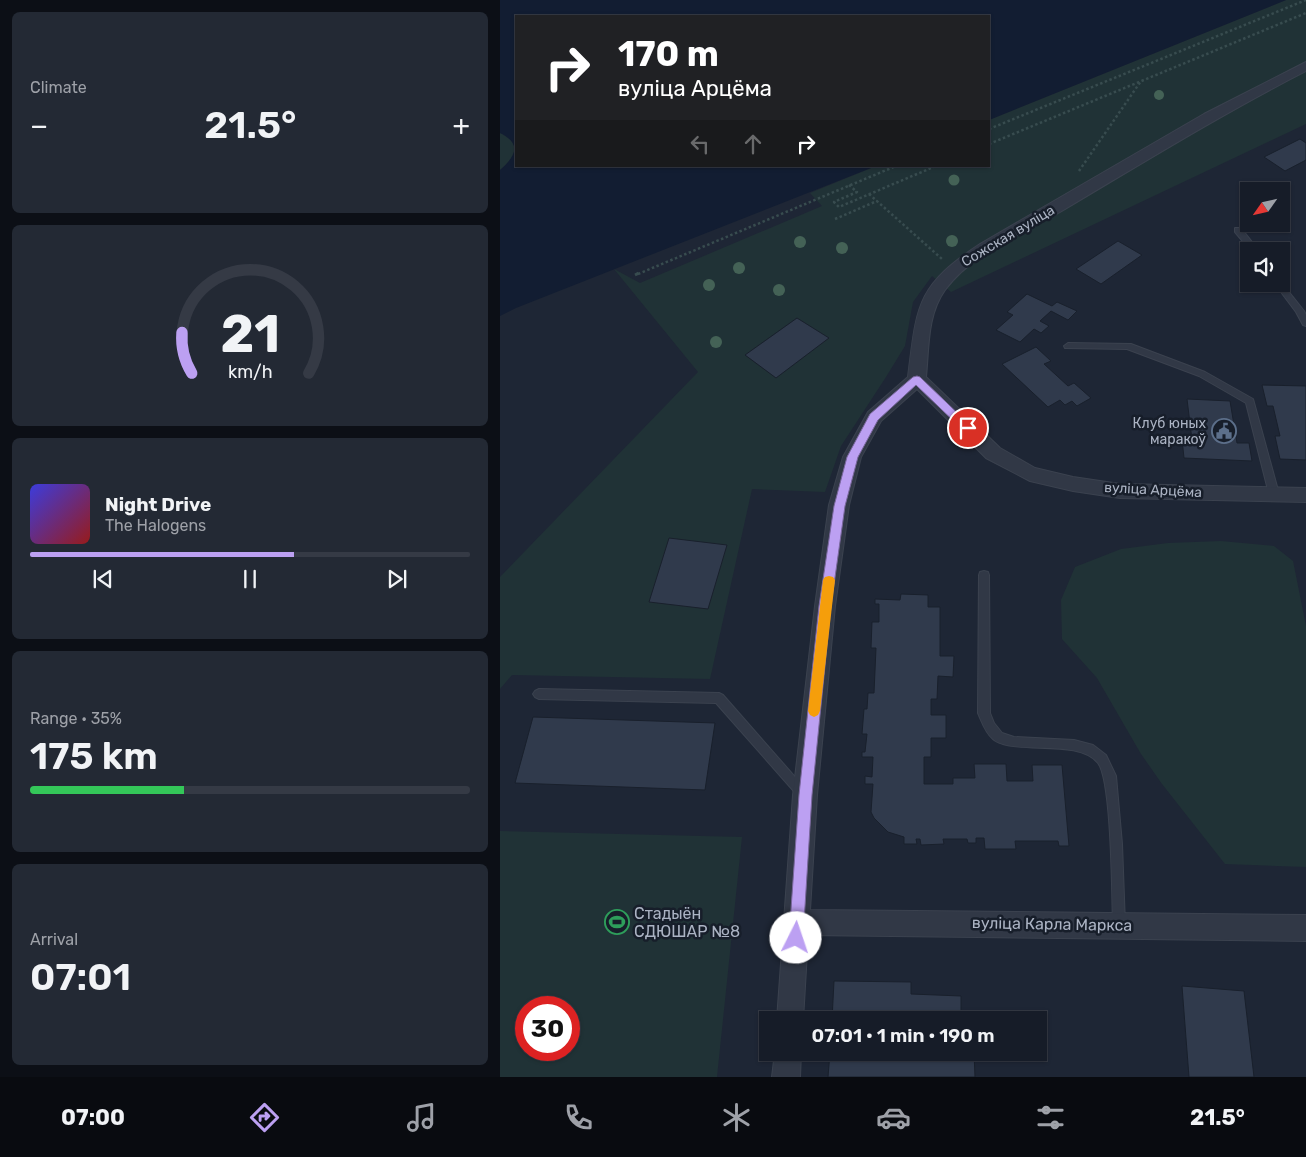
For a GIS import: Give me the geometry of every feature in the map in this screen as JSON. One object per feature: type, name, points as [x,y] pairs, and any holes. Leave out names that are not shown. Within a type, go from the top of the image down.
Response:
[{"type":"street","name":"Сожская вуліца","points":[[917,379],[924,317],[931,297],[954,269],[1120,169],[1306,66]]},
{"type":"street","name":"вуліца Арцёма","points":[[917,379],[994,453],[1030,474],[1073,484],[1120,491],[1306,495]]},
{"type":"street","points":[[791,1011],[805,795],[825,606],[840,506],[852,457],[874,417],[917,379]]},
{"type":"street","name":"вуліца Карла Маркса","points":[[797,922],[1306,928]]},
{"type":"street","points":[[786,1077],[787,1061]]},
{"type":"lane","points":[[1238,230],[1248,242]]},
{"type":"lane","points":[[1285,292],[1300,311],[1306,323]]},
{"type":"lane","points":[[1068,346],[1128,346],[1202,374],[1250,401],[1274,494]]},
{"type":"lane","points":[[984,575],[984,713],[989,726],[998,738],[1014,742],[1074,745],[1089,749],[1102,759],[1110,776],[1116,844],[1119,925]]},
{"type":"lane","points":[[539,694],[719,698],[805,795]]},
{"type":"path","points":[[990,129],[1306,0]]},
{"type":"path","points":[[990,144],[1306,13]]},
{"type":"path","points":[[1079,171],[1142,80]]},
{"type":"path","points":[[635,275],[894,167]]},
{"type":"path","points":[[849,185],[857,192],[834,202],[839,207],[934,167]]},
{"type":"path","points":[[869,194],[954,269]]},
{"type":"path","points":[[835,219],[877,202]]},
{"type":"shaded area","points":[[1286,0],[1306,0],[1306,124],[951,292],[932,276],[913,302],[905,346],[841,446],[825,492],[752,489],[710,679],[512,675],[500,689],[500,577],[698,372],[614,269],[640,283],[822,206],[810,193],[874,167],[990,167],[990,120]]},
{"type":"shaded area","points":[[500,133],[512,142],[514,151],[510,160],[500,170]]},
{"type":"shaded area","points":[[1221,541],[1274,546],[1293,561],[1306,626],[1306,867],[1225,864],[1162,784],[1141,754],[1097,678],[1062,639],[1061,600],[1075,567],[1121,549],[1168,543]]},
{"type":"shaded area","name":"Стадыён СДЮШАР №8","points":[[500,831],[742,837],[717,1077],[500,1077]]},
{"type":"water","points":[[500,0],[1286,0],[990,120],[990,15],[515,15],[515,167],[873,167],[516,308],[500,316],[500,170],[513,155],[514,146],[507,137],[500,133]]},
{"type":"building","points":[[1300,139],[1306,143],[1306,160],[1285,171],[1264,157]]},
{"type":"building","points":[[1118,241],[1142,255],[1101,284],[1076,269]]},
{"type":"building","points":[[1027,294],[1052,306],[1057,302],[1077,311],[1068,320],[1051,311],[1040,321],[1049,326],[1041,333],[1034,329],[1020,342],[996,330],[1013,315],[1007,312]]},
{"type":"building","points":[[797,318],[829,338],[776,378],[745,355]]},
{"type":"building","points":[[1036,347],[1051,361],[1044,364],[1068,386],[1074,383],[1091,398],[1077,406],[1072,401],[1065,405],[1060,400],[1048,407],[1002,364]]},
{"type":"building","points":[[1262,385],[1306,386],[1306,460],[1280,459],[1275,436],[1280,436],[1273,406],[1267,406]]},
{"type":"building","points":[[1187,399],[1230,401],[1237,443],[1249,443],[1252,461],[1184,458],[1182,439],[1192,440]]},
{"type":"building","points":[[669,538],[727,545],[708,609],[649,602]]},
{"type":"building","points":[[901,594],[928,595],[928,607],[940,607],[940,656],[954,656],[953,677],[938,676],[937,699],[931,699],[931,715],[946,715],[946,738],[931,738],[931,757],[924,757],[924,784],[953,784],[953,778],[975,778],[974,764],[1006,764],[1007,781],[1033,781],[1032,765],[1062,765],[1069,846],[1059,846],[1058,841],[1015,841],[1016,849],[985,849],[984,838],[976,838],[976,843],[968,843],[967,839],[943,839],[944,844],[921,845],[920,839],[916,839],[917,844],[904,844],[904,837],[888,832],[874,818],[871,812],[873,784],[865,784],[865,776],[872,777],[873,757],[862,757],[862,752],[865,752],[867,734],[862,734],[864,709],[867,709],[868,693],[874,693],[876,648],[871,648],[872,622],[879,622],[879,604],[875,604],[875,599],[900,600]]},
{"type":"building","points":[[533,717],[715,723],[705,790],[515,783]]},
{"type":"building","points":[[834,981],[911,982],[911,994],[961,996],[961,1011],[832,1011]]},
{"type":"building","points":[[1182,986],[1244,991],[1254,1077],[1189,1077]]},
{"type":"building","points":[[829,1061],[974,1061],[975,1077],[828,1077]]},
{"type":"slow traffic","points":[[814,711],[829,580]]},
{"type":"place","name":"Клуб юных маракоў","points":[[1224,431]]},
{"type":"place","name":"Стадыён СДЮШАР №8","points":[[617,922]]},
{"type":"route","points":[[796,938],[805,795],[825,606],[840,506],[852,457],[874,417],[917,379],[968,428]]}]
